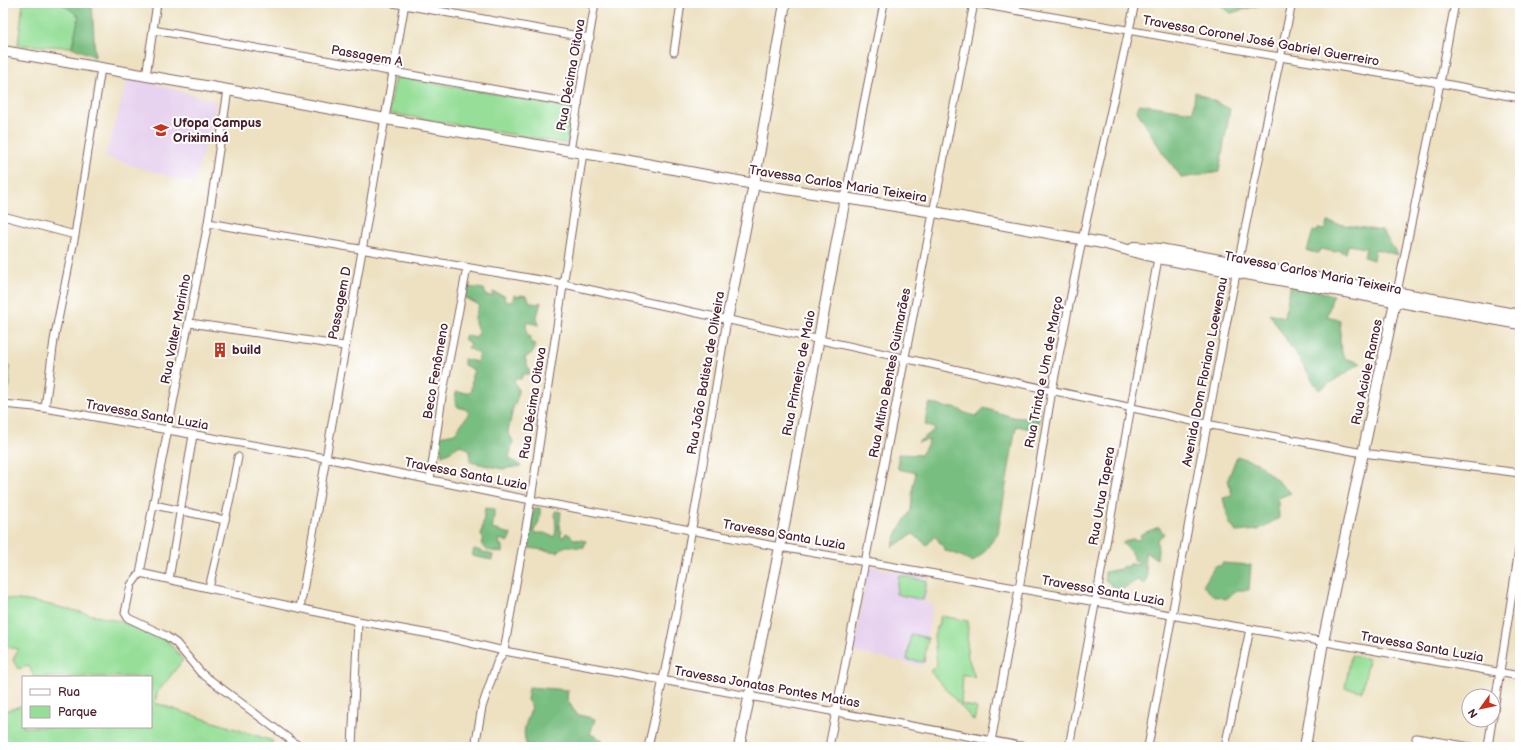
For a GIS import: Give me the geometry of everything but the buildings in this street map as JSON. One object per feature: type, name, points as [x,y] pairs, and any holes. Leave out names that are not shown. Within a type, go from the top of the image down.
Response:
[{"type":"main road","name":"Rua João Batista de Oliveira","points":[[727,320],[754,184],[785,3]]},
{"type":"main road","name":"Travessa Carlos Maria Teixeira","points":[[3,51],[754,184],[934,212],[1396,297],[1520,324]]},
{"type":"main road","name":"Rua Primeiro de Maio","points":[[739,747],[780,547],[845,198]]},
{"type":"main road","name":"Travessa Carlos Maria Teixeira","points":[[1396,297],[1520,315]]},
{"type":"main road","name":"Rua Aciole Ramos","points":[[1305,747],[1323,642],[1396,297]]},
{"type":"street","points":[[146,76],[157,3]]},
{"type":"street","points":[[393,3],[590,38]]},
{"type":"street","name":"Rua Décima Oitava","points":[[570,151],[595,3]]},
{"type":"street","points":[[674,52],[681,3]]},
{"type":"street","name":"Rua Primeiro de Maio","points":[[845,198],[884,3]]},
{"type":"street","name":"Travessa Coronel José Gabriel Guerreiro","points":[[974,3],[1520,98]]},
{"type":"street","name":"Rua Altíno Bentes Guimarães","points":[[829,747],[974,3]]},
{"type":"street","name":"Rua Trinta e Um de Março","points":[[991,743],[1019,589],[1052,390],[1082,240],[1135,3]]},
{"type":"street","name":"Avenida Dom Floriano Loewenau","points":[[1148,747],[1206,424],[1292,3]]},
{"type":"street","name":"Rua Aciole Ramos","points":[[1396,297],[1455,3]]},
{"type":"street","name":"Passagem D","points":[[300,608],[344,346],[363,250],[386,119],[392,72],[405,4]]},
{"type":"street","name":"Passagem A","points":[[153,30],[578,104]]},
{"type":"street","points":[[45,408],[54,340],[75,235],[101,68]]},
{"type":"street","name":"Rua Valter Marinho","points":[[228,90],[208,223],[190,323],[140,573],[131,585],[125,611],[126,616],[166,636],[176,643],[201,673],[300,747]]},
{"type":"street","name":"Rua Décima Oitava","points":[[475,747],[482,707],[497,663],[504,651],[531,499],[583,153]]},
{"type":"street","points":[[3,216],[75,235]]},
{"type":"street","points":[[208,223],[564,284],[1206,424],[1363,453],[1520,473]]},
{"type":"street","name":"Rua Urua Tapera","points":[[1069,747],[1159,254]]},
{"type":"street","name":"Beco Fenômeno","points":[[430,479],[442,397],[467,268]]},
{"type":"street","name":"Rua João Batista de Oliveira","points":[[648,747],[664,680],[692,531],[727,320]]},
{"type":"street","points":[[190,323],[344,346]]},
{"type":"street","name":"Travessa Santa Luzia","points":[[3,404],[45,408],[325,458],[692,531],[1096,603],[1520,676]]},
{"type":"street","points":[[169,579],[193,435]]},
{"type":"street","points":[[209,588],[238,457]]},
{"type":"street","points":[[154,505],[225,520]]},
{"type":"street","points":[[1498,688],[1520,543]]},
{"type":"street","points":[[140,573],[358,621],[441,636],[504,651]]},
{"type":"street","points":[[352,747],[358,621]]},
{"type":"street","points":[[1225,747],[1250,629]]},
{"type":"street","name":"Travessa Jonatas Pontes Matias","points":[[504,651],[836,712],[991,743],[1026,747]]},
{"type":"street","points":[[1488,747],[1491,728]]},
{"type":"street","points":[[1416,738],[1471,747]]},
{"type":"shaded area","name":"Ufopa Campus Oriximiná","points":[[129,76],[217,102],[194,184],[105,157]]},
{"type":"shaded area","points":[[868,566],[928,578],[927,593],[924,603],[933,604],[922,666],[854,652]]},
{"type":"green space","points":[[23,3],[61,3],[79,16],[72,47],[18,45]]},
{"type":"green space","points":[[61,3],[92,3],[95,57],[72,47],[79,16]]},
{"type":"green space","points":[[1217,3],[1260,3],[1260,5],[1231,13]]},
{"type":"green space","points":[[395,76],[574,108],[567,144],[389,113]]},
{"type":"green space","points":[[1195,92],[1230,109],[1219,172],[1182,178],[1163,153],[1137,111],[1139,104],[1193,112]]},
{"type":"green space","points":[[1327,222],[1382,231],[1398,255],[1375,249],[1373,260],[1364,257],[1366,248],[1348,245],[1346,253],[1337,250],[1336,252],[1320,249],[1318,253],[1307,251],[1313,231],[1317,232],[1318,229],[1325,230]]},
{"type":"green space","points":[[1291,284],[1333,295],[1327,316],[1340,320],[1340,346],[1344,358],[1361,363],[1319,390],[1269,313],[1284,317]]},
{"type":"green space","points":[[468,287],[484,289],[486,296],[493,296],[493,292],[505,296],[504,301],[512,302],[514,295],[519,297],[520,295],[527,296],[530,302],[536,304],[541,302],[537,317],[539,325],[526,322],[527,336],[530,336],[531,343],[536,344],[533,352],[525,358],[530,374],[523,374],[521,379],[513,379],[518,389],[518,396],[513,408],[508,432],[513,441],[509,458],[521,466],[503,469],[470,462],[470,450],[460,445],[442,455],[439,436],[455,433],[469,413],[465,409],[458,407],[455,401],[456,392],[467,393],[471,391],[472,375],[474,370],[464,365],[464,359],[477,362],[480,354],[468,348],[470,344],[464,339],[466,335],[475,338],[479,333],[475,319],[479,305],[466,298],[465,296]]},
{"type":"green space","points":[[3,363],[9,366],[10,386],[3,397]]},
{"type":"green space","points":[[1037,400],[1041,410],[1037,430],[1016,426],[998,533],[984,552],[973,562],[959,555],[946,551],[935,536],[927,545],[913,534],[892,547],[897,533],[911,510],[913,485],[916,473],[898,469],[898,454],[921,455],[930,440],[918,442],[936,429],[925,425],[930,403],[948,408],[955,407],[965,413],[976,416],[984,408],[1012,417],[1034,419]]},
{"type":"green space","points":[[1237,456],[1257,463],[1291,493],[1278,498],[1279,518],[1258,530],[1236,532],[1229,522],[1223,498],[1232,496],[1228,479]]},
{"type":"green space","points":[[485,508],[494,509],[492,529],[511,534],[508,542],[500,539],[499,544],[502,545],[502,553],[487,550],[481,544],[484,539],[481,536]]},
{"type":"green space","points":[[535,508],[540,508],[540,514],[534,530],[535,533],[544,533],[554,537],[556,531],[555,511],[561,512],[559,529],[562,531],[560,536],[564,537],[566,533],[574,539],[586,541],[584,547],[567,546],[558,552],[529,548],[532,517]]},
{"type":"green space","points":[[1159,527],[1164,534],[1157,540],[1157,559],[1145,552],[1145,563],[1136,562],[1130,551],[1122,543],[1131,539],[1140,540],[1141,534]]},
{"type":"green space","points":[[474,549],[493,555],[492,560],[472,556]]},
{"type":"green space","points":[[1222,563],[1251,565],[1249,590],[1238,590],[1226,599],[1214,596],[1203,586],[1215,566],[1221,566]]},
{"type":"green space","points":[[1129,564],[1146,565],[1147,577],[1145,584],[1137,580],[1116,593],[1114,587],[1105,580],[1105,572],[1120,569],[1123,566],[1128,567]]},
{"type":"green space","points":[[899,575],[927,581],[923,600],[896,594]]},
{"type":"green space","points":[[3,598],[42,603],[118,621],[166,639],[183,660],[157,693],[155,703],[273,741],[269,747],[3,747],[3,712],[22,705],[22,728],[152,728],[152,676],[34,676],[29,666],[18,669],[13,660],[18,649],[7,647],[3,649]]},
{"type":"green space","points":[[941,616],[968,621],[967,654],[975,678],[963,674],[961,704],[977,708],[974,721],[930,671],[937,665],[934,636]]},
{"type":"green space","points":[[911,634],[928,638],[924,662],[907,660]]},
{"type":"green space","points":[[1351,655],[1369,659],[1362,691],[1345,688]]},
{"type":"green space","points":[[529,687],[568,690],[567,699],[576,714],[595,719],[590,734],[603,740],[602,747],[527,747],[524,731],[532,707],[527,700]]},
{"type":"place","name":"Ufopa Campus Oriximiná","points":[[161,130]]},
{"type":"place","name":"build","points":[[220,350]]}]
